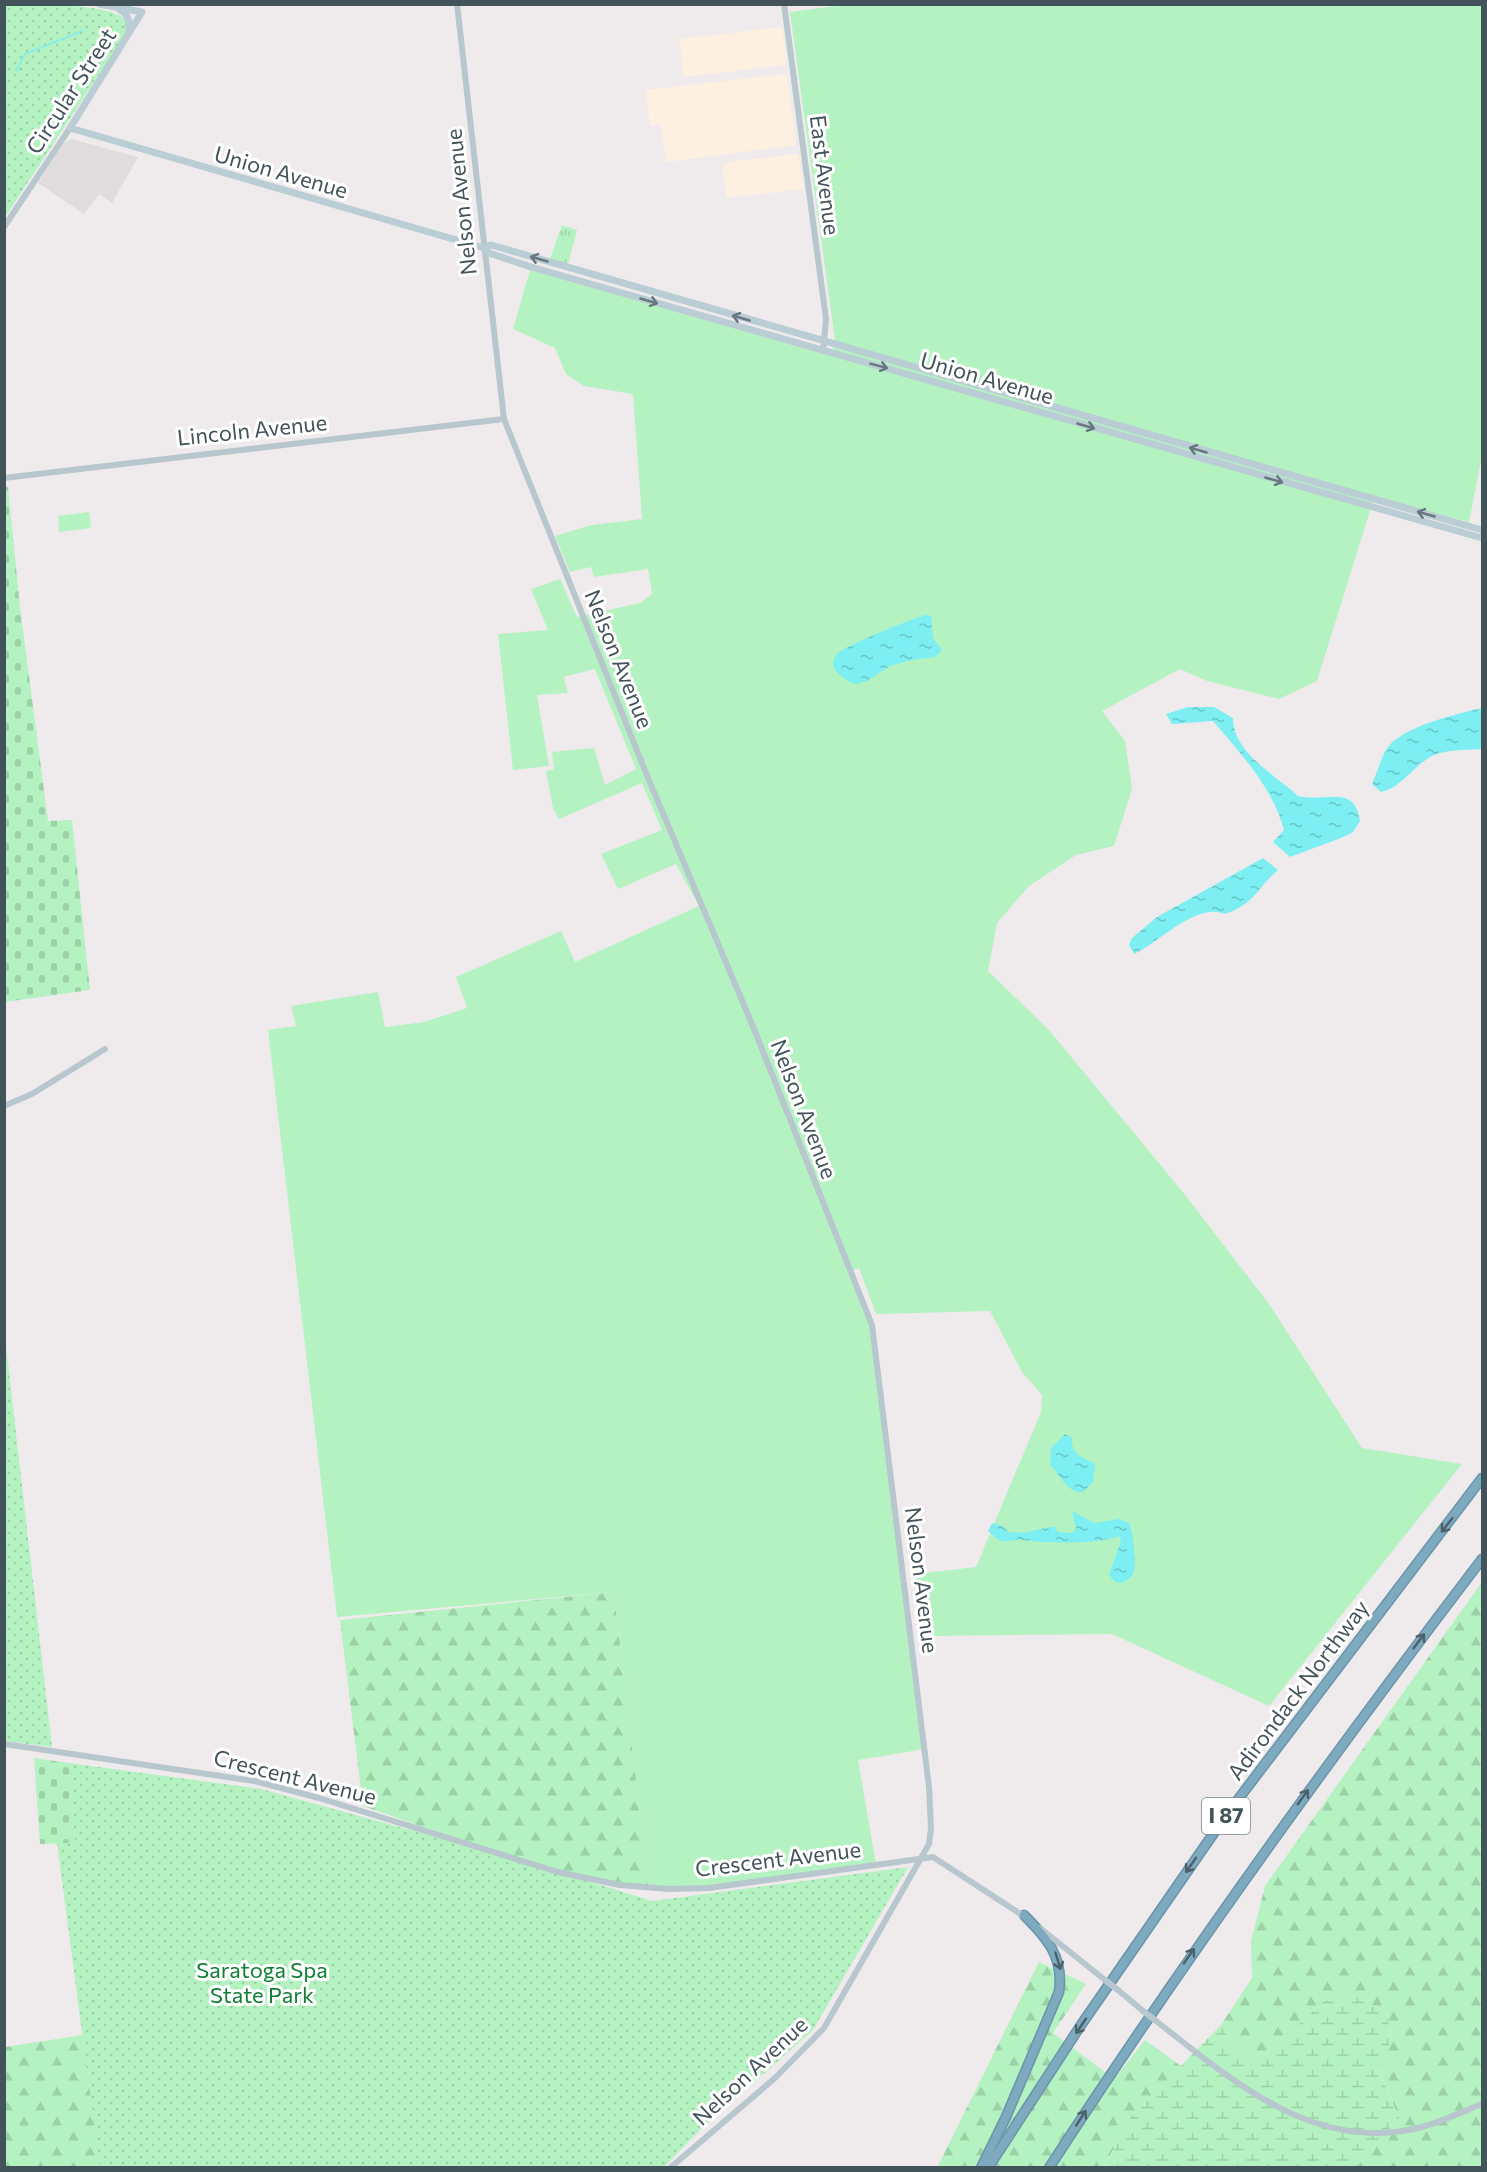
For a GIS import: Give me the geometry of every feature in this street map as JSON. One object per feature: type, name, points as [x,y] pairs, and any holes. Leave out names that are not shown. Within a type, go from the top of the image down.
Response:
[{"type":"highway","name":"Adirondack Northway","points":[[988,2168],[1081,2025],[1227,1814],[1482,1478]]},
{"type":"highway","name":"I 87","points":[[1049,2168],[1170,1984],[1257,1860],[1482,1559]]},
{"type":"highway","points":[[981,2168],[1006,2117],[1059,1992],[1061,1973],[1057,1955],[1042,1933],[1023,1915]]},
{"type":"main road","points":[[99,4],[142,12]]},
{"type":"main road","points":[[115,7],[127,14],[130,20],[129,35]]},
{"type":"main road","name":"Circular Street","points":[[70,128],[142,12]]},
{"type":"main road","name":"Union Avenue","points":[[70,128],[484,248],[489,253],[531,267],[1482,537]]},
{"type":"main road","name":"Union Avenue","points":[[484,248],[490,245],[1482,530]]},
{"type":"street","name":"Circular Street","points":[[142,12],[147,4]]},
{"type":"street","name":"Nelson Avenue","points":[[457,4],[504,419],[869,1316],[903,1564],[929,1787],[931,1834],[921,1858],[824,2028],[779,2074],[670,2168]]},
{"type":"street","name":"East Avenue","points":[[784,4],[826,319],[823,351]]},
{"type":"street","name":"Circular Street","points":[[4,227],[70,128]]},
{"type":"street","name":"Lincoln Avenue","points":[[4,478],[504,419]]},
{"type":"street","points":[[4,1106],[32,1094],[105,1049]]},
{"type":"street","name":"Crescent Avenue","points":[[4,1744],[254,1781],[327,1800],[558,1872],[620,1886],[668,1889],[709,1888],[933,1857],[1023,1915],[1143,2011],[1268,2104],[1323,2126],[1377,2133],[1398,2132],[1430,2124],[1482,2104]]},
{"type":"shaded area","points":[[782,27],[787,61],[784,65],[684,77],[679,39]]},
{"type":"shaded area","points":[[787,74],[796,145],[666,162],[661,125],[650,126],[645,90]]},
{"type":"shaded area","points":[[71,139],[138,157],[112,203],[99,194],[84,214],[38,183],[64,143]]},
{"type":"shaded area","points":[[798,154],[804,189],[726,198],[723,168],[727,162]]},
{"type":"green space","points":[[851,4],[1482,5],[1482,456],[1469,522],[1374,498],[1317,681],[1279,699],[1207,681],[1180,669],[1102,711],[1125,741],[1132,789],[1114,846],[1076,855],[1029,886],[997,923],[988,971],[1049,1030],[1186,1196],[1269,1304],[1362,1448],[1462,1464],[1269,1706],[1112,1634],[925,1636],[916,1574],[976,1567],[1041,1412],[1042,1395],[1022,1372],[990,1311],[876,1314],[859,1268],[850,1271],[872,1325],[925,1749],[858,1760],[876,1864],[748,1884],[649,1889],[614,1592],[337,1617],[268,1030],[296,1026],[291,1006],[378,992],[385,1027],[424,1022],[467,1008],[456,977],[561,931],[575,962],[699,906],[676,864],[618,889],[601,854],[662,830],[642,783],[559,819],[553,808],[546,771],[554,769],[552,752],[594,748],[605,785],[636,769],[595,669],[564,677],[568,693],[537,695],[549,766],[513,770],[498,634],[548,630],[531,589],[560,579],[577,617],[640,603],[652,594],[648,569],[594,577],[591,567],[570,572],[555,536],[592,525],[642,519],[633,394],[584,386],[566,374],[555,348],[513,329],[530,270],[831,356],[835,340],[790,12]]},
{"type":"green space","points":[[5,5],[89,7],[119,15],[128,22],[127,32],[5,217]]},
{"type":"green space","points":[[562,225],[577,230],[568,264],[550,259]]},
{"type":"green space","points":[[5,487],[8,487],[20,607],[48,821],[72,820],[90,990],[5,1002]]},
{"type":"green space","points":[[89,512],[91,528],[59,532],[58,516]]},
{"type":"green space","points":[[5,1337],[52,1747],[5,1741]]},
{"type":"green space","points":[[1482,1582],[1482,2167],[1356,2167],[1399,2118],[1380,2072],[1391,2038],[1386,2012],[1355,1996],[1324,2001],[1257,2062],[1236,2053],[1221,2025],[1252,1978],[1251,1941],[1265,1886]]},
{"type":"green space","points":[[614,1592],[649,1889],[540,1866],[363,1806],[340,1620]]},
{"type":"green space","points":[[34,1758],[69,1763],[75,1843],[40,1844]]},
{"type":"green space","name":"Saratoga Spa State Park","points":[[69,1763],[261,1789],[524,1861],[652,1901],[908,1867],[813,2030],[700,2130],[664,2167],[100,2168],[57,1843],[75,1843]]},
{"type":"green space","points":[[1039,1962],[1086,1984],[1053,2033],[1114,2079],[1145,2040],[1181,2066],[1129,2119],[1104,2167],[937,2168]]},
{"type":"green space","points":[[1355,1996],[1386,2012],[1391,2038],[1380,2073],[1399,2118],[1356,2167],[1104,2168],[1129,2119],[1221,2025],[1236,2053],[1257,2062],[1324,2001]]},
{"type":"green space","points":[[83,2035],[100,2167],[5,2167],[5,2047]]},
{"type":"water","points":[[926,615],[931,616],[933,638],[942,650],[935,657],[890,666],[867,681],[857,684],[846,680],[835,670],[834,659],[841,651],[878,633]]},
{"type":"water","points":[[1188,707],[1214,707],[1233,718],[1235,731],[1248,753],[1298,796],[1337,797],[1352,802],[1357,809],[1360,821],[1353,832],[1290,857],[1273,842],[1284,830],[1272,800],[1255,772],[1213,721],[1172,724],[1166,714]]},
{"type":"water","points":[[1482,708],[1482,749],[1439,753],[1421,763],[1400,783],[1388,790],[1381,792],[1372,784],[1387,748],[1405,733],[1431,722]]},
{"type":"water","points":[[1263,858],[1278,870],[1243,906],[1225,914],[1214,912],[1190,918],[1134,954],[1129,945],[1132,938],[1157,917]]},
{"type":"water","points":[[1065,1434],[1072,1438],[1073,1448],[1078,1455],[1095,1464],[1093,1482],[1083,1492],[1077,1492],[1068,1487],[1050,1465],[1051,1448]]},
{"type":"water","points":[[1072,1511],[1094,1523],[1119,1519],[1129,1523],[1135,1557],[1134,1570],[1130,1578],[1122,1583],[1115,1582],[1109,1575],[1121,1541],[1119,1536],[1085,1542],[1002,1541],[988,1531],[992,1523],[1002,1526],[1009,1532],[1055,1527],[1058,1532],[1072,1533],[1076,1529]]},
{"type":"waterway","points":[[16,71],[25,54],[82,31]]}]
